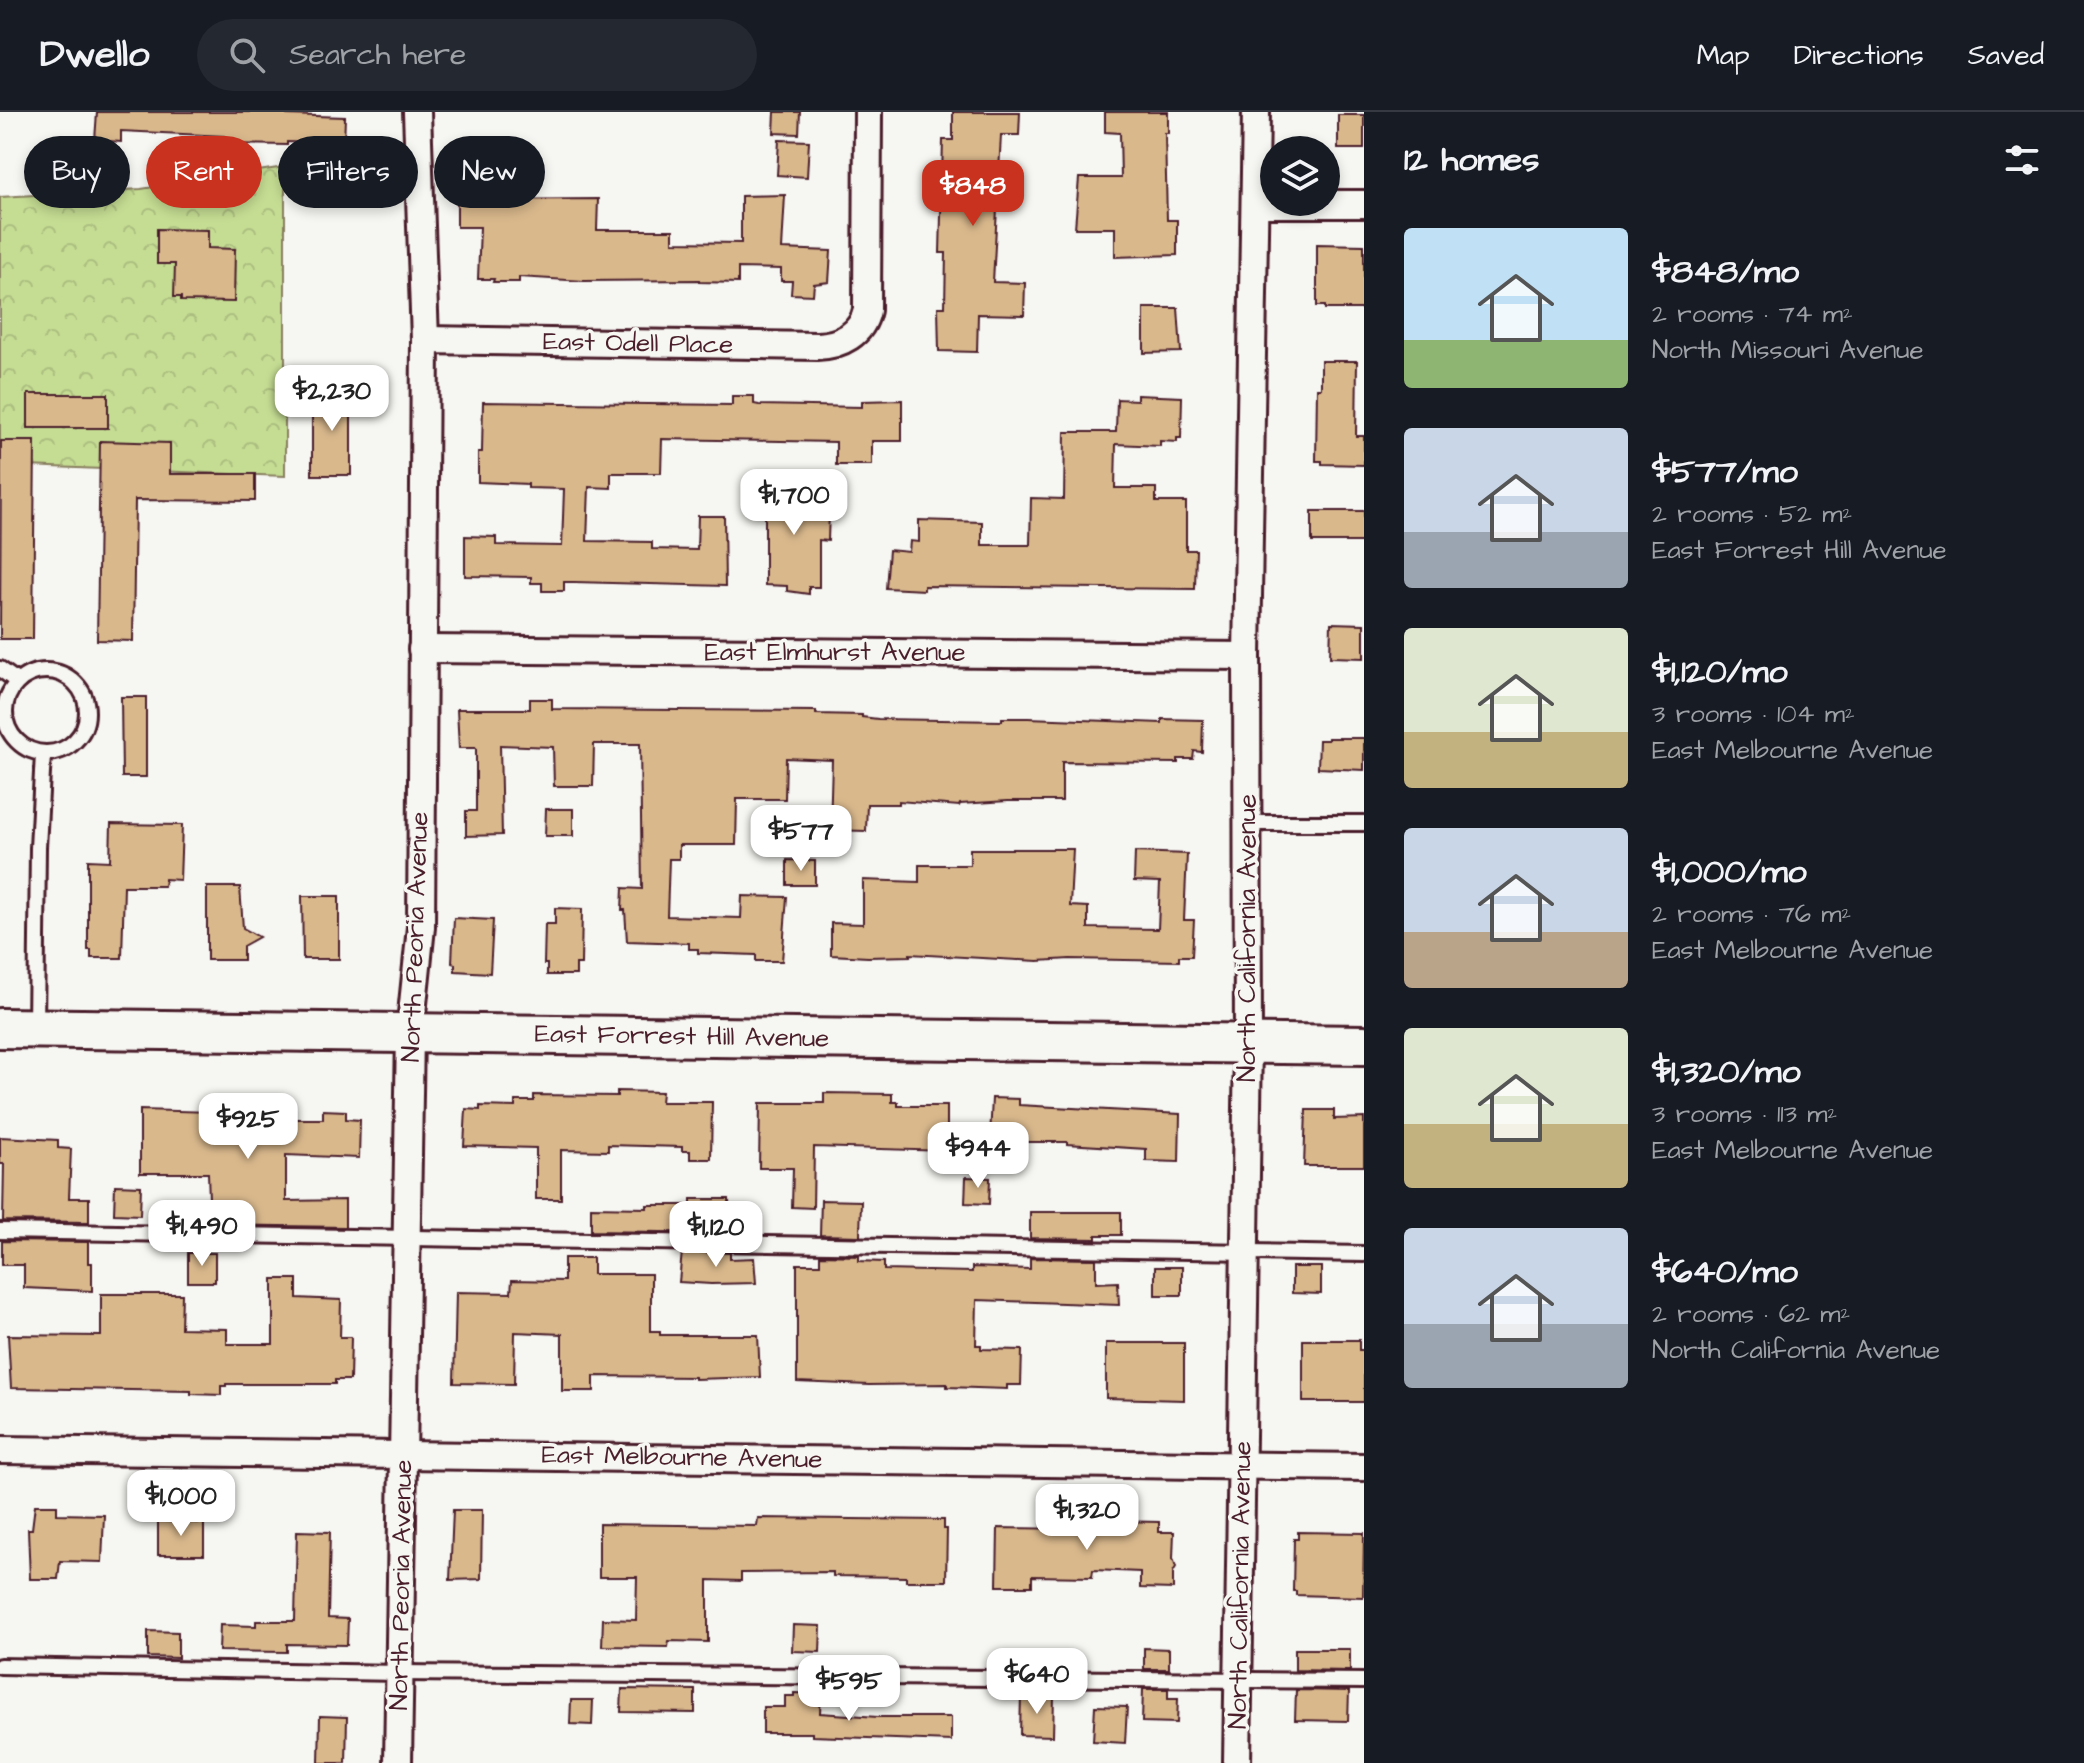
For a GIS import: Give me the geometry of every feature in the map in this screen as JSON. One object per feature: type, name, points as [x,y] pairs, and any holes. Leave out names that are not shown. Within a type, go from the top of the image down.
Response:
[{"type":"main road","name":"East Forrest Hill Avenue","points":[[18,1028],[1364,1045]]},
{"type":"street","name":"North Peoria Avenue","points":[[398,1763],[410,1033],[420,941],[425,340],[417,112]]},
{"type":"street","name":"East Odell Place","points":[[425,340],[817,346],[833,344],[849,336],[862,325],[868,305],[868,112]]},
{"type":"street","name":"North California Avenue","points":[[1237,1763],[1248,1043],[1247,656],[1256,112]]},
{"type":"street","points":[[1255,204],[1364,204]]},
{"type":"street","name":"East Elmhurst Avenue","points":[[422,649],[1247,656]]},
{"type":"street","name":"East Melbourne Avenue","points":[[0,1450],[1364,1467]]},
{"type":"lane","points":[[0,669],[18,682]]},
{"type":"lane","points":[[43,671],[69,677],[85,698],[88,712],[86,725],[79,737],[57,753],[30,751],[18,743],[9,733],[5,706],[9,693],[18,682],[29,674],[43,671]]},
{"type":"lane","points":[[18,1028],[38,848],[43,754]]},
{"type":"lane","points":[[1247,823],[1364,823]]},
{"type":"lane","points":[[0,1231],[1364,1254]]},
{"type":"lane","points":[[0,1666],[399,1673],[1364,1681]]},
{"type":"green space","points":[[278,168],[278,208],[285,208],[285,476],[0,465],[0,197],[24,196],[24,208],[130,208],[130,190],[146,188],[146,208],[262,208],[262,171]]},
{"type":"building","points":[[97,112],[287,112],[287,115],[345,117],[344,136],[278,136],[278,145],[262,145],[262,136],[121,131],[121,136],[95,136]]},
{"type":"building","points":[[775,112],[800,112],[799,134],[774,133]]},
{"type":"building","points":[[953,112],[1020,112],[1019,135],[1001,135],[993,282],[1025,283],[1024,315],[978,314],[977,352],[939,351],[938,307],[945,307],[946,253],[940,253],[943,140],[953,140]]},
{"type":"building","points":[[1105,112],[1168,112],[1168,133],[1165,133],[1167,220],[1177,220],[1177,255],[1115,257],[1115,228],[1075,228],[1079,178],[1121,178],[1120,133],[1105,132]]},
{"type":"building","points":[[1338,115],[1364,115],[1364,149],[1340,149]]},
{"type":"building","points":[[779,140],[809,141],[807,177],[777,175]]},
{"type":"building","points":[[785,195],[782,249],[831,251],[829,282],[814,284],[813,295],[791,294],[792,281],[781,281],[781,269],[738,268],[738,283],[519,277],[519,282],[493,282],[494,279],[478,279],[480,227],[457,227],[457,208],[545,208],[545,199],[598,199],[597,230],[673,230],[673,242],[741,243],[741,196]]},
{"type":"building","points":[[157,229],[208,230],[208,248],[235,249],[234,302],[181,301],[181,297],[174,297],[175,264],[157,264]]},
{"type":"building","points":[[1317,244],[1364,245],[1364,309],[1325,309],[1325,306],[1317,306]]},
{"type":"building","points":[[1144,308],[1178,308],[1181,352],[1144,353]]},
{"type":"building","points":[[1321,361],[1357,361],[1356,436],[1364,436],[1364,465],[1322,464],[1322,461],[1316,461],[1317,388],[1321,388]]},
{"type":"building","points":[[312,391],[351,391],[351,475],[312,475]]},
{"type":"building","points":[[28,394],[108,394],[108,428],[28,428]]},
{"type":"building","points":[[1137,395],[1182,397],[1181,438],[1177,438],[1177,442],[1160,441],[1160,446],[1116,444],[1115,488],[1156,488],[1156,502],[1186,502],[1186,550],[1196,550],[1195,589],[886,588],[889,550],[909,552],[910,541],[919,542],[919,520],[982,522],[982,545],[1030,545],[1031,498],[1064,499],[1065,432],[1116,432],[1117,399],[1137,400]]},
{"type":"building","points":[[732,396],[754,396],[754,404],[759,405],[862,407],[862,401],[902,400],[902,441],[872,441],[872,465],[836,465],[836,442],[662,439],[661,473],[611,473],[611,488],[589,487],[587,541],[652,542],[652,549],[697,550],[698,516],[724,516],[725,586],[564,582],[564,591],[542,591],[542,583],[531,583],[531,577],[465,576],[465,536],[496,537],[496,545],[562,546],[564,489],[478,482],[483,402],[732,405]]},
{"type":"building","points":[[1,441],[35,441],[33,639],[0,639]]},
{"type":"building","points":[[100,441],[170,443],[170,474],[255,474],[255,501],[135,500],[133,641],[97,640]]},
{"type":"building","points":[[765,488],[822,488],[822,507],[829,511],[828,541],[819,540],[819,587],[809,587],[809,594],[787,591],[787,586],[765,585]]},
{"type":"building","points":[[1312,511],[1364,511],[1364,542],[1312,542]]},
{"type":"building","points":[[1331,623],[1364,624],[1364,658],[1330,657]]},
{"type":"building","points":[[121,697],[146,697],[146,777],[122,777]]},
{"type":"building","points":[[530,699],[552,699],[552,709],[816,711],[816,714],[862,715],[878,719],[1002,721],[1002,718],[1028,718],[1162,723],[1162,719],[1203,720],[1202,752],[1194,751],[1193,759],[1178,759],[1178,763],[1062,762],[1062,801],[1008,801],[959,806],[899,801],[899,804],[867,804],[866,831],[830,830],[832,760],[786,758],[785,799],[737,799],[736,845],[679,845],[679,859],[669,859],[667,916],[741,918],[742,896],[787,897],[782,961],[756,961],[756,955],[698,953],[698,949],[689,949],[689,943],[627,941],[625,910],[622,910],[623,888],[642,889],[640,744],[594,744],[593,786],[554,786],[553,747],[500,745],[502,835],[466,836],[466,811],[476,811],[476,748],[459,748],[457,709],[530,709]]},
{"type":"building","points":[[1364,738],[1364,770],[1318,768],[1319,740]]},
{"type":"building","points":[[546,809],[573,809],[573,836],[545,836]]},
{"type":"building","points":[[111,824],[182,825],[180,880],[165,879],[164,886],[124,886],[122,958],[91,958],[91,950],[88,950],[88,860],[110,861]]},
{"type":"building","points":[[970,849],[1073,849],[1070,906],[1088,907],[1088,928],[1158,929],[1160,882],[1134,881],[1135,852],[1187,854],[1184,920],[1194,920],[1192,956],[1179,956],[1179,961],[1038,961],[910,954],[868,957],[831,955],[831,923],[863,924],[863,880],[919,882],[919,865],[970,865]]},
{"type":"building","points":[[787,860],[815,861],[815,885],[787,885]]},
{"type":"building","points":[[207,887],[240,887],[243,928],[259,937],[243,946],[243,960],[207,960]]},
{"type":"building","points":[[302,896],[339,896],[339,959],[303,959]]},
{"type":"building","points":[[555,908],[582,909],[581,964],[576,964],[576,975],[547,975],[547,964],[544,964],[545,924],[555,924]]},
{"type":"building","points":[[454,918],[493,920],[490,973],[455,971],[455,964],[452,963]]},
{"type":"building","points":[[617,1091],[662,1092],[661,1102],[712,1102],[711,1159],[690,1159],[690,1151],[682,1151],[682,1147],[608,1145],[608,1151],[561,1150],[561,1199],[536,1199],[536,1148],[464,1146],[466,1109],[480,1110],[480,1106],[515,1107],[515,1101],[534,1101],[534,1095],[617,1096]]},
{"type":"building","points":[[824,1093],[892,1094],[892,1102],[898,1102],[898,1106],[947,1106],[947,1151],[814,1147],[813,1208],[792,1207],[793,1168],[759,1168],[760,1103],[824,1103]]},
{"type":"building","points":[[992,1098],[1019,1099],[1019,1105],[1180,1114],[1179,1162],[1146,1161],[1146,1149],[1067,1142],[1024,1142],[1020,1158],[989,1157]]},
{"type":"building","points":[[250,1109],[272,1109],[272,1119],[323,1119],[323,1110],[346,1111],[346,1119],[360,1120],[359,1158],[286,1155],[286,1201],[345,1200],[345,1227],[210,1225],[208,1173],[140,1173],[140,1110],[250,1113]]},
{"type":"building","points":[[1306,1110],[1334,1110],[1334,1119],[1364,1118],[1364,1166],[1304,1166]]},
{"type":"building","points":[[0,1137],[58,1140],[58,1148],[71,1149],[69,1198],[89,1198],[89,1222],[3,1221],[4,1164],[0,1164]]},
{"type":"building","points":[[966,1177],[990,1178],[989,1204],[965,1203]]},
{"type":"building","points":[[115,1185],[141,1186],[140,1215],[114,1214]]},
{"type":"building","points":[[691,1199],[729,1199],[730,1233],[591,1231],[591,1207],[691,1205]]},
{"type":"building","points":[[821,1200],[861,1201],[860,1236],[820,1235]]},
{"type":"building","points":[[1030,1212],[1121,1212],[1121,1235],[1096,1235],[1096,1239],[1030,1238]]},
{"type":"building","points":[[2,1241],[88,1242],[92,1291],[24,1288],[24,1265],[2,1265]]},
{"type":"building","points":[[682,1252],[730,1253],[730,1259],[754,1258],[756,1283],[679,1282]]},
{"type":"building","points":[[188,1253],[215,1253],[215,1282],[188,1282]]},
{"type":"building","points":[[820,1255],[859,1256],[859,1261],[884,1262],[884,1270],[972,1272],[972,1267],[1030,1269],[1030,1258],[1096,1259],[1096,1283],[1118,1282],[1119,1305],[977,1300],[976,1345],[981,1345],[981,1349],[1022,1350],[1021,1385],[1007,1385],[1007,1389],[947,1387],[947,1384],[797,1382],[797,1264],[820,1264]]},
{"type":"building","points":[[564,1258],[593,1258],[593,1274],[651,1274],[651,1331],[660,1331],[660,1335],[758,1335],[760,1377],[594,1376],[594,1391],[562,1391],[562,1334],[515,1332],[514,1384],[454,1383],[456,1292],[511,1293],[512,1280],[564,1281]]},
{"type":"building","points":[[1155,1267],[1182,1267],[1182,1295],[1155,1295]]},
{"type":"building","points":[[1292,1267],[1321,1267],[1321,1294],[1292,1293]]},
{"type":"building","points":[[273,1279],[297,1279],[297,1298],[341,1300],[340,1337],[351,1337],[350,1380],[335,1380],[335,1384],[226,1384],[221,1386],[221,1395],[191,1394],[191,1391],[11,1388],[8,1335],[101,1336],[101,1294],[182,1294],[181,1328],[227,1329],[227,1344],[273,1344]]},
{"type":"building","points":[[1303,1340],[1359,1340],[1359,1350],[1364,1350],[1364,1402],[1303,1402]]},
{"type":"building","points":[[1106,1343],[1184,1343],[1184,1400],[1106,1398]]},
{"type":"building","points":[[35,1505],[57,1505],[57,1514],[104,1515],[102,1562],[60,1561],[58,1579],[30,1579],[28,1529],[32,1529]]},
{"type":"building","points":[[453,1510],[482,1510],[481,1579],[450,1580]]},
{"type":"building","points":[[758,1518],[944,1520],[944,1529],[947,1529],[946,1581],[833,1576],[833,1572],[741,1573],[741,1581],[708,1580],[708,1642],[669,1641],[668,1647],[602,1646],[603,1619],[636,1620],[637,1577],[599,1577],[599,1524],[757,1526]]},
{"type":"building","points":[[1072,1520],[1159,1522],[1159,1532],[1174,1532],[1173,1558],[1176,1567],[1173,1589],[1140,1588],[1140,1572],[1093,1570],[1092,1577],[1032,1576],[1032,1586],[997,1586],[998,1528],[1072,1529]]},
{"type":"building","points":[[158,1521],[204,1523],[204,1555],[158,1555]]},
{"type":"building","points":[[297,1531],[330,1532],[328,1618],[348,1619],[347,1645],[287,1644],[287,1652],[219,1651],[220,1625],[256,1626],[256,1621],[295,1621]]},
{"type":"building","points":[[1298,1532],[1364,1533],[1363,1597],[1296,1595],[1293,1591],[1294,1539],[1298,1539]]},
{"type":"building","points":[[793,1625],[821,1626],[820,1652],[792,1651]]},
{"type":"building","points":[[148,1631],[178,1632],[178,1658],[148,1657]]},
{"type":"building","points":[[1144,1648],[1169,1649],[1169,1669],[1144,1669]]},
{"type":"building","points":[[1295,1649],[1350,1649],[1350,1671],[1295,1670]]},
{"type":"building","points":[[622,1689],[695,1690],[695,1713],[621,1712]]},
{"type":"building","points":[[1143,1689],[1168,1689],[1168,1698],[1178,1698],[1177,1723],[1142,1722]]},
{"type":"building","points":[[1296,1690],[1349,1691],[1348,1721],[1295,1720]]},
{"type":"building","points":[[794,1693],[821,1694],[820,1713],[951,1717],[951,1741],[763,1733],[763,1707],[785,1707],[785,1696],[794,1696]]},
{"type":"building","points":[[1021,1695],[1054,1696],[1053,1736],[1020,1735]]},
{"type":"building","points":[[571,1700],[593,1700],[592,1725],[570,1724]]},
{"type":"building","points":[[1095,1706],[1127,1707],[1125,1743],[1093,1741]]},
{"type":"building","points":[[320,1716],[347,1717],[346,1763],[319,1763]]}]
